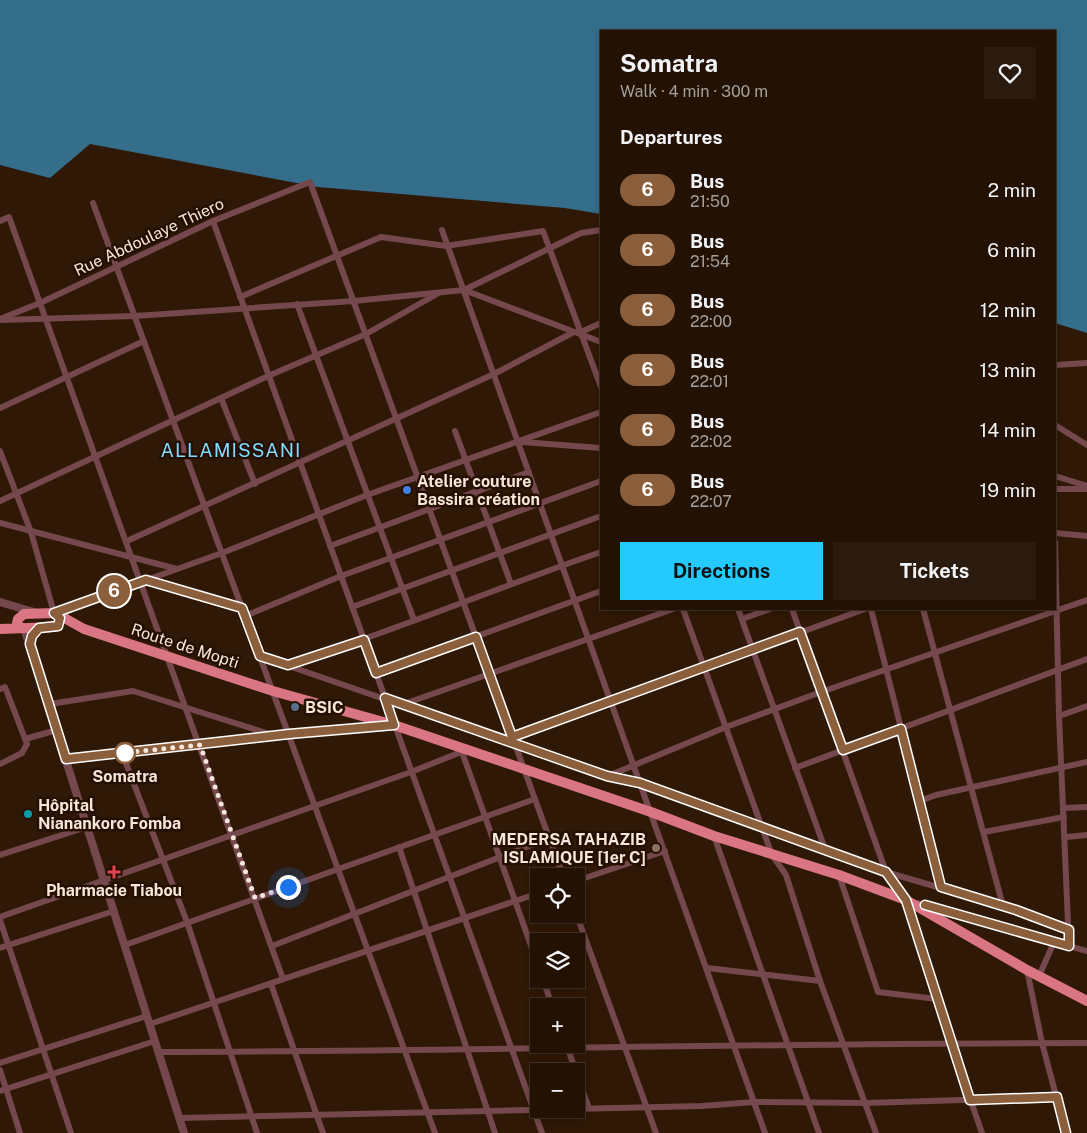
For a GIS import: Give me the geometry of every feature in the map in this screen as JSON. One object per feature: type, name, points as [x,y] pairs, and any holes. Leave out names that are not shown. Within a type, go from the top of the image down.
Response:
[{"type":"highway","points":[[0,629],[20,616],[39,613],[56,614],[60,622],[54,628]]},
{"type":"highway","name":"Route de Mopti","points":[[56,614],[84,629],[273,691],[394,725],[464,751],[651,812],[714,836],[839,875],[906,900],[1027,970],[1087,1001]]},
{"type":"highway","points":[[20,616],[17,623],[23,628]]},
{"type":"highway","name":"Route de Mopti","points":[[0,629],[84,629]]},
{"type":"street","name":"Rue Abdoulaye Thiero","points":[[0,319],[117,268],[213,222],[310,182],[336,256]]},
{"type":"street","points":[[94,203],[435,1133]]},
{"type":"street","points":[[0,221],[9,216],[132,556],[144,581],[185,706],[283,979]]},
{"type":"street","points":[[213,222],[530,1099]]},
{"type":"street","points":[[442,230],[446,246],[464,290],[765,1133]]},
{"type":"street","points":[[0,319],[46,320],[135,316],[354,301],[464,290],[581,233],[600,230]]},
{"type":"street","points":[[240,297],[381,237],[446,246],[543,231],[600,384]]},
{"type":"street","points":[[336,256],[560,868]]},
{"type":"street","points":[[464,290],[572,333],[582,334],[600,342]]},
{"type":"street","points":[[0,500],[97,457],[268,376],[366,334],[439,293]]},
{"type":"street","points":[[297,304],[414,620]]},
{"type":"street","points":[[582,334],[600,324]]},
{"type":"street","points":[[127,541],[494,374],[572,333]]},
{"type":"street","points":[[0,408],[144,341]]},
{"type":"street","points":[[1056,365],[1087,362]]},
{"type":"street","points":[[221,398],[254,484]]},
{"type":"street","points":[[0,451],[31,532],[56,614],[222,553],[367,495],[600,412]]},
{"type":"street","points":[[1056,426],[1087,445]]},
{"type":"street","points":[[455,431],[512,584]]},
{"type":"street","points":[[518,442],[600,448]]},
{"type":"street","points":[[330,546],[529,472]]},
{"type":"street","points":[[1056,476],[1087,488]]},
{"type":"street","points":[[245,616],[341,576],[600,481]]},
{"type":"street","points":[[1056,489],[1087,488]]},
{"type":"street","points":[[352,608],[600,516]]},
{"type":"street","points":[[0,523],[177,569]]},
{"type":"street","points":[[1056,533],[1087,536]]},
{"type":"street","points":[[288,665],[364,640],[463,601],[600,552]]},
{"type":"street","points":[[1056,564],[1060,670],[1059,716],[1066,837],[1069,946]]},
{"type":"street","points":[[144,581],[242,608]]},
{"type":"street","points":[[376,673],[600,590]]},
{"type":"street","points":[[1058,609],[1087,600]]},
{"type":"street","points":[[0,602],[39,613]]},
{"type":"street","points":[[404,704],[670,610]]},
{"type":"street","points":[[683,610],[772,855],[786,875],[820,981],[876,1133]]},
{"type":"street","points":[[738,610],[824,849]]},
{"type":"street","points":[[742,619],[767,610]]},
{"type":"street","points":[[792,610],[886,872],[906,900],[951,1044],[982,1133]]},
{"type":"street","points":[[513,740],[611,700],[862,610]]},
{"type":"street","points":[[871,610],[941,887]]},
{"type":"street","points":[[923,610],[1003,906]]},
{"type":"street","points":[[607,776],[726,727],[1055,610]]},
{"type":"street","points":[[23,628],[50,704],[184,1133]]},
{"type":"street","points":[[30,644],[32,636],[39,628]]},
{"type":"street","points":[[260,656],[513,740],[607,776],[640,783],[886,872],[1003,906],[1069,930]]},
{"type":"street","points":[[795,768],[952,711],[1087,659]]},
{"type":"street","points":[[0,689],[5,687],[27,744],[22,753],[0,764]]},
{"type":"street","points":[[50,704],[133,691],[275,736]]},
{"type":"street","points":[[1059,716],[1087,706]]},
{"type":"street","points":[[66,759],[289,734],[394,725]]},
{"type":"street","points":[[25,739],[57,730]]},
{"type":"street","points":[[71,1133],[0,918],[411,772],[464,751],[485,817],[530,943]]},
{"type":"street","points":[[122,753],[187,922],[257,1133]]},
{"type":"street","points":[[920,801],[971,787],[1087,762]]},
{"type":"street","points":[[125,944],[535,799]]},
{"type":"street","points":[[1064,808],[1087,807]]},
{"type":"street","points":[[984,832],[1064,818]]},
{"type":"street","points":[[0,855],[87,827]]},
{"type":"street","points":[[1066,837],[1087,835]]},
{"type":"street","points":[[714,836],[819,1133]]},
{"type":"street","points":[[272,946],[550,838]]},
{"type":"street","points":[[400,848],[495,1133]]},
{"type":"street","points":[[585,878],[665,851]]},
{"type":"street","points":[[839,875],[878,992],[880,994],[937,999]]},
{"type":"street","points":[[150,1024],[530,896]]},
{"type":"street","points":[[906,900],[1087,951]]},
{"type":"street","points":[[0,948],[114,911]]},
{"type":"street","points":[[580,923],[656,1133]]},
{"type":"street","points":[[1039,976],[1054,942]]},
{"type":"street","points":[[707,968],[820,981]]},
{"type":"street","points":[[1027,970],[1042,1043],[1066,1133]]},
{"type":"street","points":[[271,984],[323,1133]]},
{"type":"street","points":[[0,1063],[147,1016]]},
{"type":"street","points":[[3,1090],[155,1041]]},
{"type":"street","points":[[585,1047],[625,1048],[733,1044],[788,1046],[1087,1043]]},
{"type":"street","points":[[158,1052],[530,1047]]},
{"type":"street","points":[[0,1070],[3,1090],[20,1133]]},
{"type":"street","points":[[585,1097],[589,1108]]},
{"type":"street","points":[[585,1108],[754,1102],[809,1104],[1057,1097]]},
{"type":"street","points":[[179,1118],[530,1110]]},
{"type":"street","points":[[537,1118],[542,1133]]},
{"type":"water","points":[[0,0],[1087,0],[1087,333],[1056,323],[1056,30],[600,30],[600,214],[565,208],[318,187],[90,144],[50,178],[0,165]]},
{"type":"bus line","name":"6","points":[[925,905],[1069,946],[1069,930],[1016,910],[941,887],[901,729],[843,750],[800,632],[512,737],[476,637],[376,673],[364,640],[288,665],[260,656],[242,608],[146,580],[54,613],[59,615],[60,618],[58,626],[54,628],[39,628],[32,636],[30,644],[66,759],[289,734],[394,725],[385,698],[607,776],[640,783],[886,872],[906,900],[970,1100],[1057,1097],[1066,1133]]},
{"type":"place","name":"Atelier couture Bassira création","points":[[407,490]]},
{"type":"place","name":"BSIC","points":[[295,707]]},
{"type":"place","name":"Somatra","points":[[125,753]]},
{"type":"place","name":"Hôpital Nianankoro Fomba","points":[[28,814]]},
{"type":"place","name":"MEDERSA TAHAZIB ISLAMIQUE [1er C]","points":[[656,848]]},
{"type":"place","name":"Pharmacie Tiabou","points":[[114,872]]},
{"type":"district","name":"ALLAMISSANI","points":[[231,450]]},
{"type":"route","points":[[125,753],[122,753],[200,745],[255,898],[288,887]]}]
